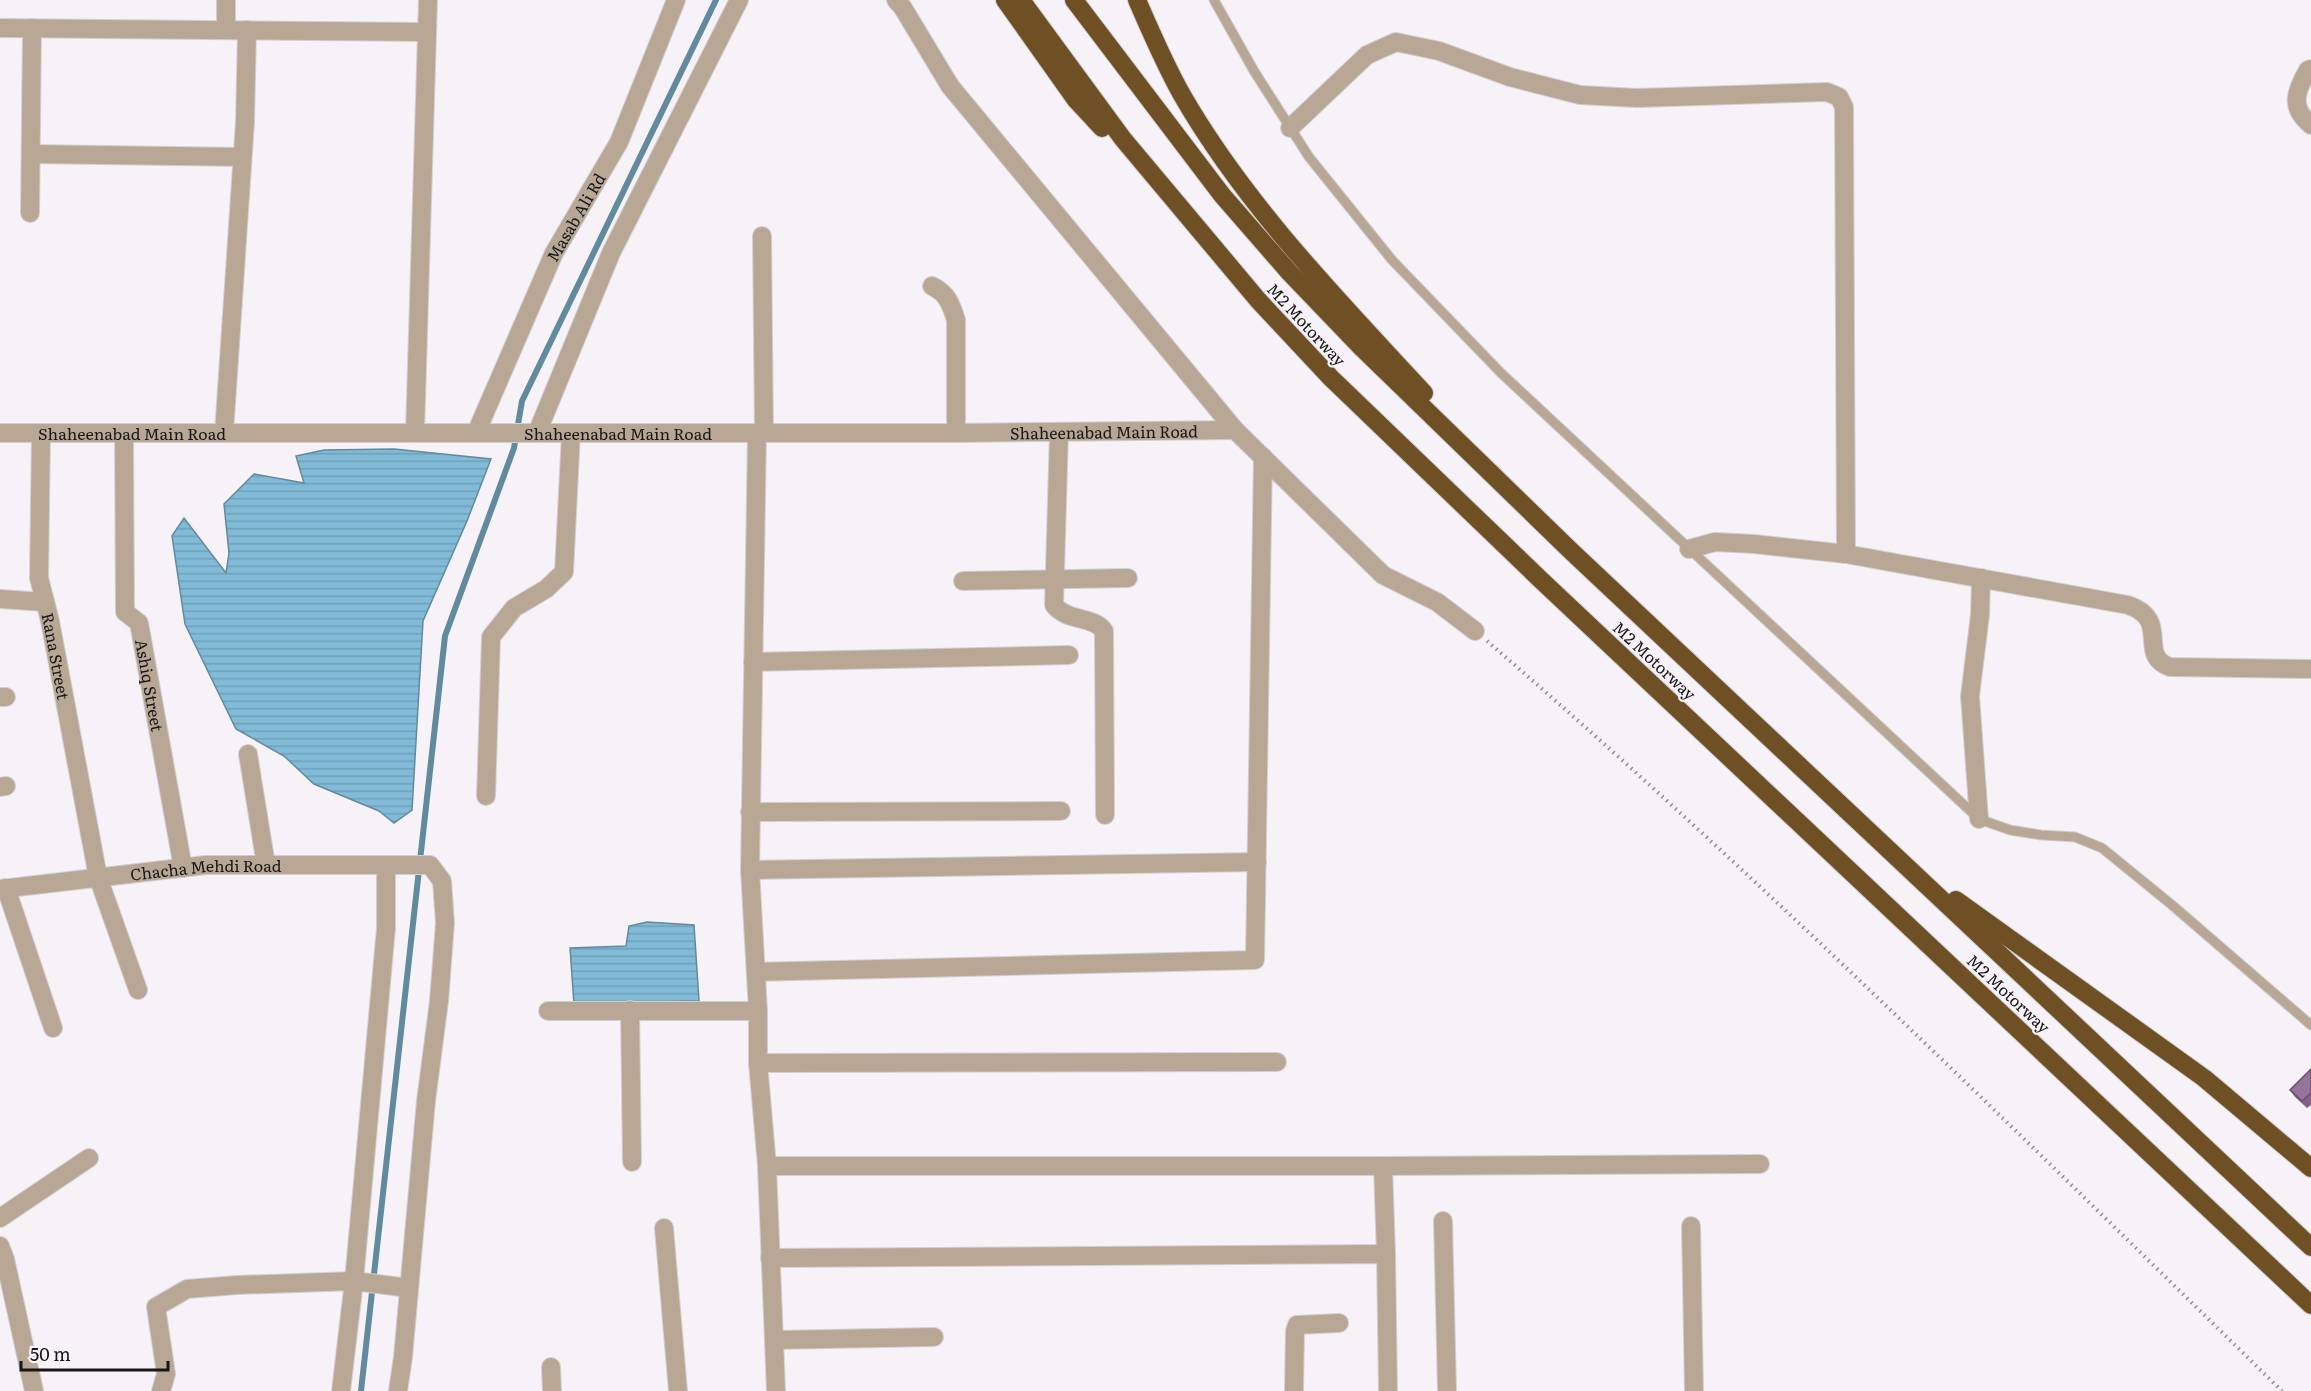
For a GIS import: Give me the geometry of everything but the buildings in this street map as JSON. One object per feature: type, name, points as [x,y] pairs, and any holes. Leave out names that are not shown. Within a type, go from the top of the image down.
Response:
[{"type":"highway","points":[[1005,0],[1076,100],[1190,220]]},
{"type":"highway","name":"M2 Motorway","points":[[1021,0],[1123,139],[1258,300],[1331,378],[1542,582],[2311,1305]]},
{"type":"highway","name":"M2 Motorway","points":[[1074,0],[1222,195],[1289,272],[1360,346],[1571,551],[2311,1247]]},
{"type":"highway","points":[[1137,0],[1181,93],[1227,165],[1303,260],[1571,551]]},
{"type":"highway","points":[[1889,851],[2204,1078],[2311,1168]]},
{"type":"street","points":[[226,0],[226,30]]},
{"type":"street","points":[[415,433],[428,0]]},
{"type":"street","name":"Masab Ali Rd","points":[[476,433],[554,253],[619,142],[676,0]]},
{"type":"street","points":[[537,433],[611,253],[739,0]]},
{"type":"street","points":[[896,0],[950,86],[1235,430],[1383,575],[1437,602],[1475,631]]},
{"type":"street","points":[[0,28],[427,32]]},
{"type":"street","points":[[30,213],[32,28]]},
{"type":"street","points":[[224,433],[242,158],[247,30]]},
{"type":"street","points":[[1290,128],[1367,55],[1396,42],[1439,51],[1510,77],[1580,95],[1637,98],[1827,92],[1839,97],[1844,107],[1846,554]]},
{"type":"street","points":[[2311,69],[2308,70],[2296,91],[2297,106],[2311,126]]},
{"type":"street","points":[[31,154],[242,158]]},
{"type":"street","points":[[762,236],[761,433],[753,662],[750,870],[758,1011],[758,1063],[767,1166],[776,1391]]},
{"type":"street","points":[[932,286],[943,291],[951,304],[956,320],[956,433]]},
{"type":"street","name":"Shaheenabad Main Road","points":[[0,433],[956,433],[1235,430]]},
{"type":"street","points":[[1059,432],[1054,605],[1065,616],[1097,624],[1104,631],[1106,815]]},
{"type":"street","name":"Rana Street","points":[[41,433],[39,578],[98,877],[138,990]]},
{"type":"street","name":"Ashiq Street","points":[[124,433],[125,612],[139,623],[183,868]]},
{"type":"street","points":[[486,796],[491,637],[514,608],[546,589],[564,572],[571,433]]},
{"type":"street","points":[[756,972],[1255,960],[1263,457]]},
{"type":"street","points":[[1689,549],[1715,542],[1846,554],[2128,604],[2141,609],[2150,618],[2155,655],[2160,664],[2170,667],[2311,669]]},
{"type":"street","points":[[963,581],[1128,578]]},
{"type":"street","points":[[1979,819],[1971,696],[1980,615],[1981,578]]},
{"type":"street","points":[[0,598],[45,602]]},
{"type":"street","points":[[753,662],[1069,655]]},
{"type":"street","points":[[248,754],[266,865]]},
{"type":"street","points":[[750,812],[1062,812]]},
{"type":"street","points":[[750,870],[1257,862]]},
{"type":"street","name":"Chacha Mehdi Road","points":[[3,889],[206,865],[420,865],[442,881],[445,923],[439,1001],[426,1101],[409,1288]]},
{"type":"street","points":[[341,1391],[360,1282],[386,928],[386,866]]},
{"type":"street","points":[[3,889],[53,1028]]},
{"type":"street","points":[[630,1010],[632,1162]]},
{"type":"street","points":[[548,1011],[758,1011]]},
{"type":"street","points":[[758,1063],[1277,1062]]},
{"type":"street","points":[[0,1218],[89,1158]]},
{"type":"street","points":[[767,1166],[1760,1164]]},
{"type":"street","points":[[1383,1166],[1388,1391]]},
{"type":"street","points":[[1443,1221],[1447,1391]]},
{"type":"street","points":[[1690,1226],[1694,1391]]},
{"type":"street","points":[[664,1228],[678,1391]]},
{"type":"street","points":[[0,1246],[5,1259],[34,1391]]},
{"type":"street","points":[[770,1258],[1386,1254]]},
{"type":"street","points":[[161,1391],[166,1374],[156,1307],[187,1289],[237,1285],[360,1282],[409,1288],[404,1357],[398,1391]]},
{"type":"street","points":[[1294,1391],[1297,1325],[1339,1323]]},
{"type":"street","points":[[775,1340],[934,1337]]},
{"type":"street","points":[[551,1367],[552,1391]]},
{"type":"lane","points":[[1214,0],[1254,71],[1309,156],[1392,260],[1501,373],[1689,549],[1979,819],[2010,830],[2074,837],[2102,848],[2311,1025]]},
{"type":"path","points":[[1475,631],[1556,701],[1808,930],[2282,1391]]},
{"type":"water","points":[[394,449],[491,459],[467,521],[423,621],[412,810],[394,823],[379,811],[314,784],[284,756],[236,729],[185,624],[172,536],[184,518],[226,573],[229,553],[224,504],[254,474],[304,483],[296,456],[324,450]]},
{"type":"water","points":[[647,922],[694,925],[699,1001],[574,1004],[570,948],[626,946],[629,926]]},
{"type":"waterway","points":[[361,1391],[445,636],[514,448],[522,401],[716,0]]}]
